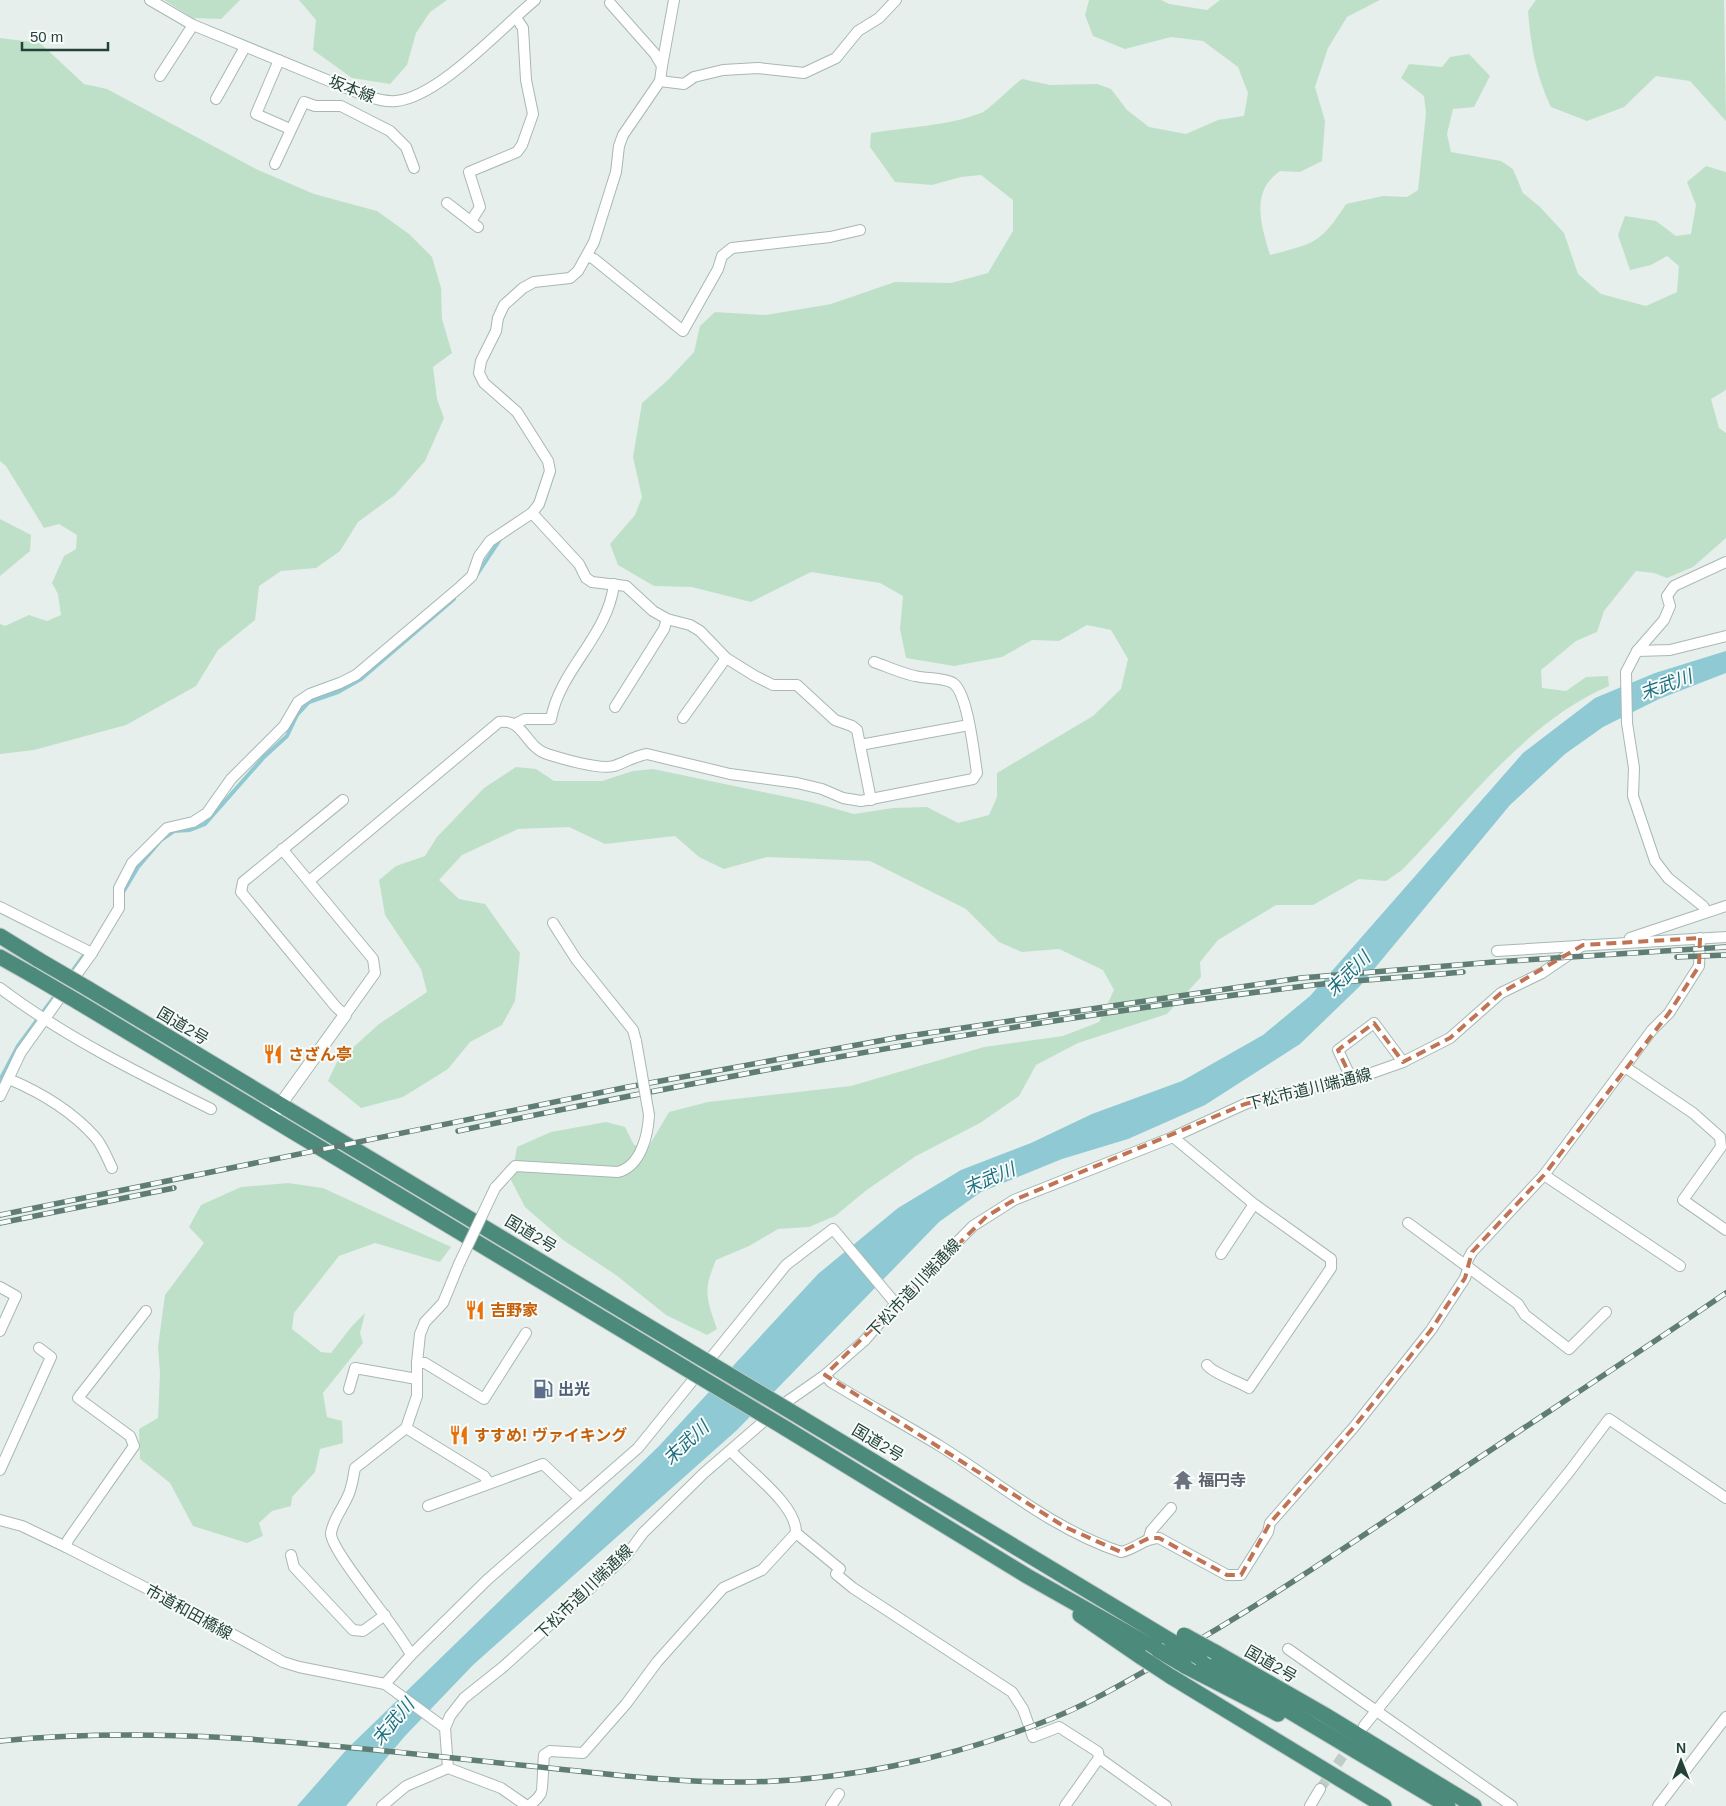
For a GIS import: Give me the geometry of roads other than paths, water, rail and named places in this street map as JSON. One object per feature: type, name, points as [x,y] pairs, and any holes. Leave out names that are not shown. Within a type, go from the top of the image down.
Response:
[{"type":"highway","name":"国道2号","points":[[0,936],[1043,1564],[1177,1638],[1215,1652],[1325,1715],[1474,1806]]},
{"type":"highway","name":"国道2号","points":[[0,956],[686,1368],[1027,1576],[1259,1706],[1330,1737]]},
{"type":"highway","name":"国道2号","points":[[1027,1576],[1170,1676],[1384,1806]]},
{"type":"highway","name":"国道2号","points":[[1177,1638],[1200,1658],[1448,1806]]},
{"type":"street","name":"坂本線","points":[[150,0],[193,25],[246,47],[366,96],[395,101],[413,98],[427,90],[482,48],[535,0]]},
{"type":"street","points":[[0,1096],[21,1052],[92,953],[119,908],[118,888],[132,863],[167,828],[193,822],[207,814],[232,779],[284,726],[298,702],[310,694],[340,684],[356,675],[472,576],[479,556],[490,541],[532,513],[539,504],[550,471],[548,461],[517,412],[484,383],[479,373],[481,362],[496,331],[498,318],[504,306],[523,288],[534,282],[570,278],[578,271],[588,256],[616,172],[619,146],[623,135],[660,81],[674,0]]},
{"type":"street","points":[[660,81],[684,84],[694,77],[723,70],[758,68],[804,73],[836,58],[858,31],[879,18],[896,0]]},
{"type":"street","points":[[610,3],[655,54],[662,66]]},
{"type":"street","points":[[447,203],[475,224],[480,207],[469,172],[517,152],[522,145],[532,114],[526,80],[523,28],[516,18]]},
{"type":"street","points":[[160,76],[193,25]]},
{"type":"street","points":[[216,99],[246,47]]},
{"type":"street","points":[[279,60],[256,114],[290,129]]},
{"type":"street","points":[[275,164],[304,102],[315,106],[341,106],[390,131],[400,139],[414,168]]},
{"type":"street","points":[[588,256],[683,331],[718,269],[722,256],[732,248],[830,237],[860,230]]},
{"type":"street","points":[[532,513],[579,564],[586,578],[592,582],[626,586],[633,590],[653,611],[667,619],[690,625],[700,631],[726,658],[774,685],[796,685],[835,720],[852,726],[856,730],[872,800]]},
{"type":"street","points":[[1707,912],[1703,906],[1668,878],[1652,854],[1632,796],[1634,768],[1628,723],[1626,672],[1637,651],[1664,620],[1670,606],[1667,596],[1674,586],[1726,562]]},
{"type":"street","points":[[517,724],[525,719],[552,719],[555,702],[600,629],[614,584]]},
{"type":"street","points":[[615,707],[664,629],[667,619]]},
{"type":"street","points":[[1637,651],[1670,650],[1726,636]]},
{"type":"street","points":[[683,718],[726,658]]},
{"type":"street","points":[[309,880],[500,722],[509,720],[517,724],[534,747],[545,754],[604,768],[638,755],[647,754],[730,774],[797,783],[822,789],[843,798],[872,800],[972,779],[977,772],[969,725],[964,699],[955,684],[916,676],[874,662]]},
{"type":"street","points":[[860,745],[969,725]]},
{"type":"street","points":[[343,800],[243,882],[241,892],[336,1007],[345,1014]]},
{"type":"street","points":[[270,1118],[375,973],[373,959],[282,849]]},
{"type":"street","points":[[1626,942],[1630,938],[1726,906]]},
{"type":"street","points":[[0,907],[92,953]]},
{"type":"street","points":[[410,1655],[385,1615],[339,1554],[331,1535],[334,1522],[350,1490],[355,1468],[406,1428],[414,1411],[416,1363],[420,1334],[425,1322],[443,1303],[458,1264],[494,1188],[515,1166],[624,1170],[631,1166],[648,1136],[649,1115],[633,1030],[576,958],[553,923]]},
{"type":"street","points":[[1497,951],[1726,937]]},
{"type":"street","points":[[825,1375],[831,1382],[940,1446],[1065,1527],[1122,1552],[1130,1550],[1149,1538],[1159,1538],[1227,1575],[1241,1575],[1268,1532],[1270,1523],[1354,1427],[1431,1330],[1468,1269],[1467,1262],[1472,1252],[1544,1175],[1652,1030],[1668,1013],[1699,966],[1700,938]]},
{"type":"street","name":"下松市道川端通線","points":[[441,1725],[464,1698],[503,1667],[626,1556],[643,1533],[678,1497],[785,1403],[825,1375],[865,1340],[894,1301],[973,1226],[987,1216],[1014,1200],[1172,1137],[1245,1104],[1264,1098],[1352,1080],[1403,1062],[1450,1038],[1501,993],[1542,973],[1583,945]]},
{"type":"street","points":[[0,988],[44,1020],[131,1070],[211,1109]]},
{"type":"street","points":[[1352,1080],[1338,1050],[1374,1023],[1403,1062]]},
{"type":"street","points":[[1625,1067],[1693,1113],[1720,1137],[1721,1147],[1682,1200],[1726,1230]]},
{"type":"street","points":[[9,1079],[44,1094],[72,1115],[96,1138],[112,1168]]},
{"type":"street","points":[[1172,1137],[1254,1204],[1331,1259],[1331,1268],[1249,1388],[1231,1378],[1212,1371],[1207,1365]]},
{"type":"street","points":[[1544,1175],[1680,1266]]},
{"type":"street","points":[[1221,1254],[1254,1204]]},
{"type":"street","points":[[1408,1223],[1518,1304],[1525,1315],[1569,1349],[1606,1312]]},
{"type":"street","points":[[448,1768],[441,1725],[385,1684],[410,1655],[487,1580],[638,1448],[786,1265],[834,1229],[894,1301]]},
{"type":"street","points":[[0,1286],[16,1296],[0,1331]]},
{"type":"street","points":[[66,1547],[68,1540],[134,1446],[130,1436],[78,1398],[146,1311]]},
{"type":"street","points":[[416,1363],[425,1363],[484,1399],[526,1333]]},
{"type":"street","points":[[0,1470],[51,1357],[39,1348]]},
{"type":"street","points":[[349,1389],[355,1368],[416,1379]]},
{"type":"street","points":[[1364,1726],[1569,1472],[1609,1419],[1726,1498]]},
{"type":"street","points":[[406,1428],[484,1476],[489,1483]]},
{"type":"street","points":[[731,1451],[783,1500],[794,1518],[796,1533],[840,1569],[836,1574],[854,1588],[1012,1692],[1024,1709],[1032,1737],[1059,1727],[1098,1752],[1100,1758],[1166,1806]]},
{"type":"street","points":[[428,1506],[543,1464],[580,1498]]},
{"type":"street","points":[[1149,1538],[1151,1531],[1171,1508]]},
{"type":"street","name":"市道和田橋線","points":[[0,1520],[22,1526],[66,1547],[183,1607],[283,1662],[338,1676],[385,1684]]},
{"type":"street","points":[[382,1806],[406,1786],[448,1768],[501,1788],[528,1806],[541,1793],[543,1787],[541,1778],[544,1755],[550,1751],[583,1754],[626,1704],[656,1662],[723,1588],[762,1570],[796,1533]]},
{"type":"street","points":[[291,1555],[294,1567],[353,1630],[363,1631],[385,1615]]},
{"type":"street","points":[[1288,1650],[1512,1806]]},
{"type":"street","points":[[1658,1806],[1726,1717]]},
{"type":"street","points":[[1065,1806],[1100,1758]]},
{"type":"street","points":[[1310,1806],[1320,1789]]},
{"type":"street","points":[[831,1806],[839,1794]]},
{"type":"water","name":"末武川","points":[[1726,651],[1726,673],[1659,699],[1603,727],[1565,754],[1510,805],[1360,986],[1300,1044],[1205,1105],[1128,1139],[1062,1159],[981,1192],[939,1222],[737,1430],[473,1665],[405,1736],[346,1806],[297,1806],[348,1748],[659,1446],[818,1274],[898,1208],[961,1170],[1031,1143],[1092,1114],[1182,1081],[1263,1035],[1310,996],[1523,753],[1595,698],[1655,673]]},
{"type":"waterway","points":[[476,576],[501,538]]},
{"type":"waterway","points":[[122,894],[138,867],[161,840],[174,831],[190,830],[205,824],[264,757],[287,736],[297,715],[309,702],[338,692],[361,679],[454,599]]},
{"type":"waterway","points":[[71,973],[87,951]]},
{"type":"waterway","points":[[0,1080],[18,1046],[57,993]]},
{"type":"tunnel","points":[[1320,1789],[1352,1743]]},
{"type":"railway","points":[[0,1215],[628,1087],[895,1038],[1301,978],[1494,962],[1726,947]]},
{"type":"railway","points":[[1677,957],[1726,955]]},
{"type":"railway","points":[[458,1131],[774,1068],[1092,1015],[1305,986],[1463,972]]},
{"type":"railway","points":[[0,1223],[174,1188]]},
{"type":"railway","points":[[0,1741],[68,1736],[204,1737],[338,1746],[642,1778],[719,1782],[782,1781],[857,1772],[894,1766],[967,1748],[1038,1724],[1072,1710],[1106,1693],[1237,1617],[1334,1555],[1726,1293]]},
{"type":"place","name":"さざん亭","points":[[273,1054]]},
{"type":"place","name":"吉野家","points":[[475,1310]]},
{"type":"place","name":"出光","points":[[543,1389]]},
{"type":"place","name":"すすめ! ヴァイキング","points":[[459,1435]]},
{"type":"place","name":"福円寺","points":[[1183,1480]]}]
